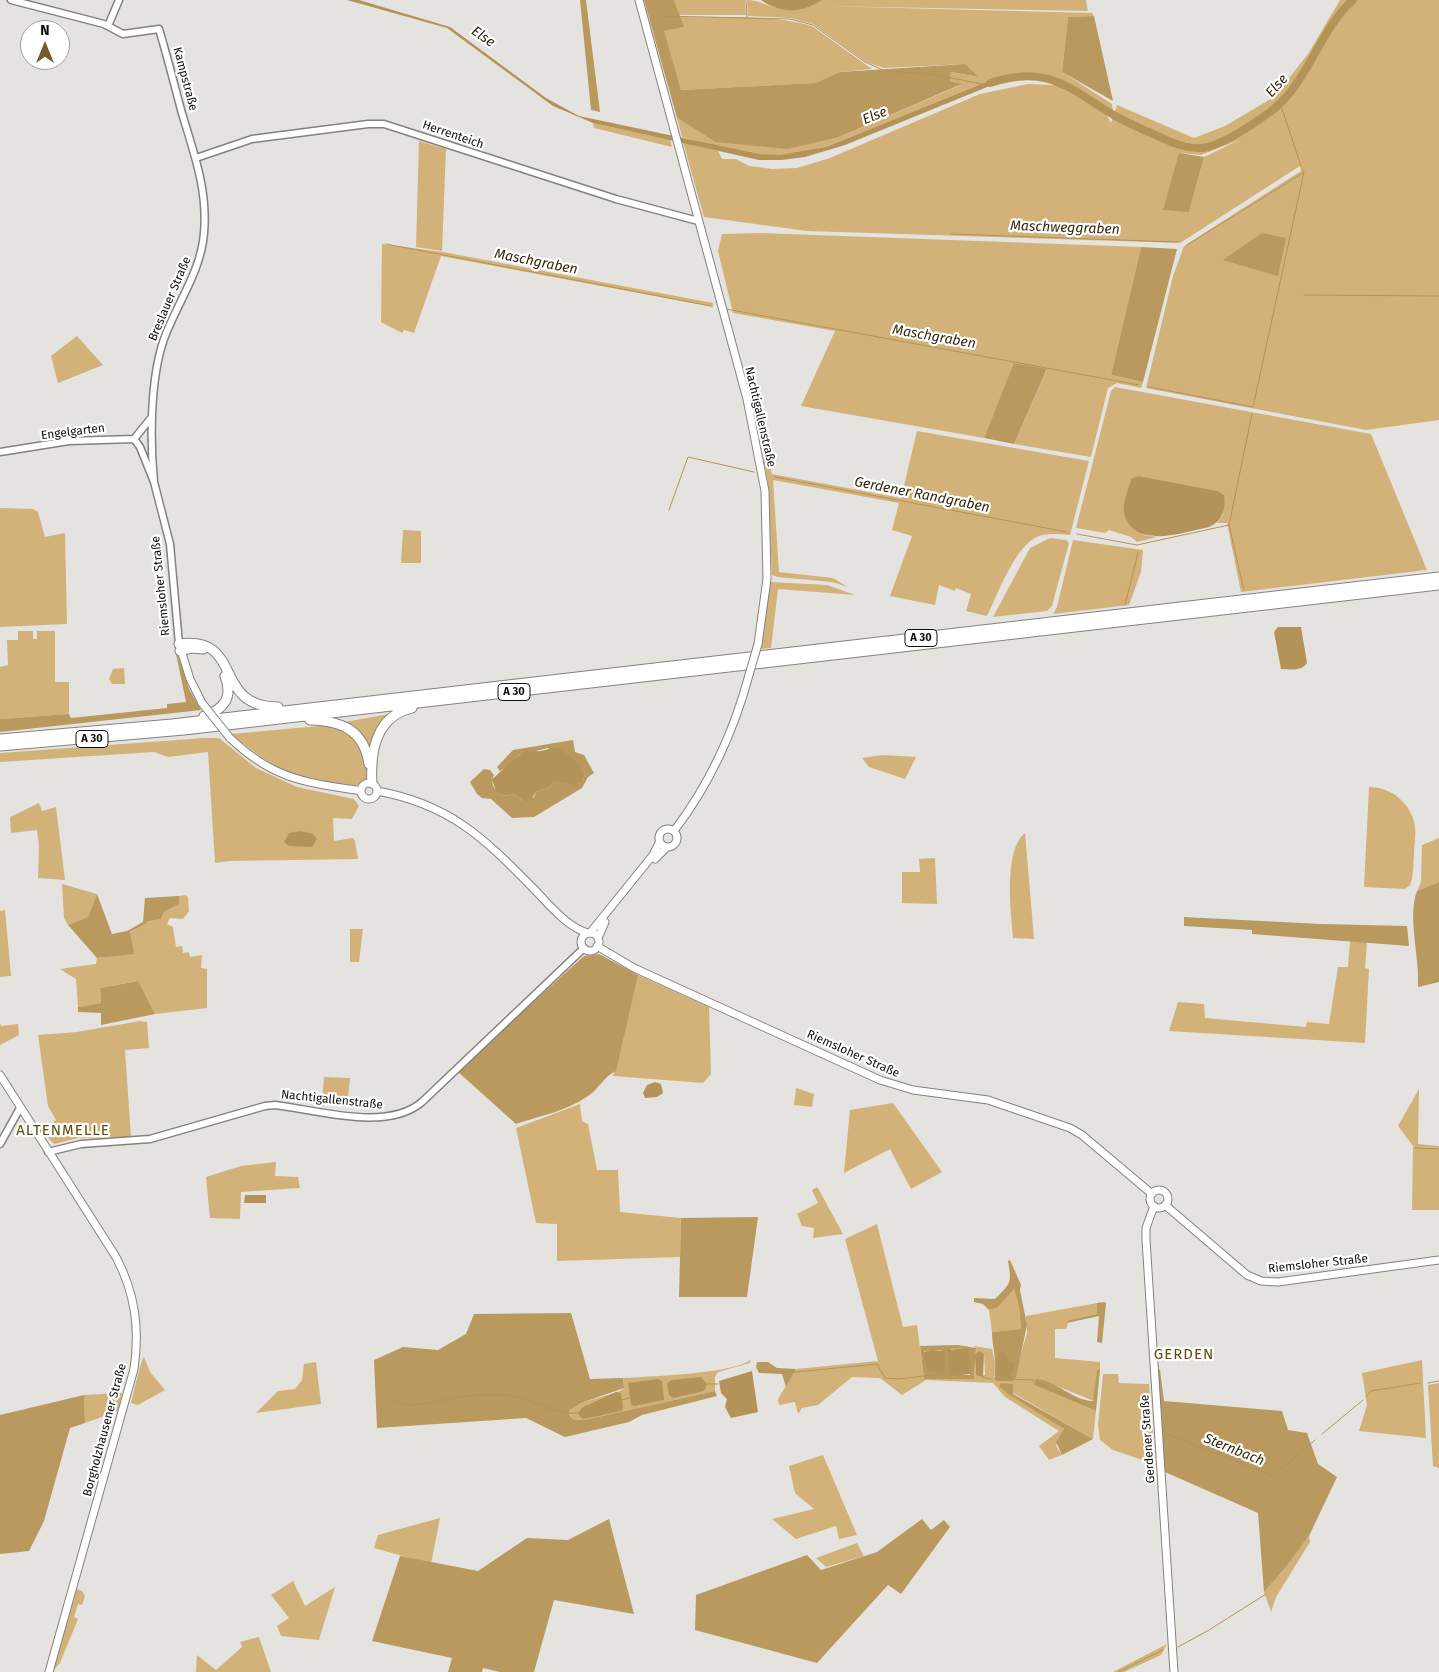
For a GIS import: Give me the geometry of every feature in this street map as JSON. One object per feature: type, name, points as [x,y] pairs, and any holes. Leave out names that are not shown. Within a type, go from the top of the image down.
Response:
[{"type":"highway","name":"A 30","points":[[0,739],[172,724],[1439,578]]},
{"type":"highway","name":"A 30","points":[[0,746],[288,718],[1439,585]]},
{"type":"highway","points":[[180,647],[192,642],[207,645],[216,652],[240,694],[252,703],[268,707],[318,707]]},
{"type":"highway","points":[[172,724],[216,712],[227,701],[229,693],[224,674],[211,653],[202,648],[180,647]]},
{"type":"highway","points":[[371,789],[376,739],[388,720],[406,709],[457,698]]},
{"type":"highway","points":[[288,718],[332,722],[353,731],[367,751],[371,789]]},
{"type":"main road","name":"Nachtigallenstraße","points":[[639,0],[747,400],[765,491],[767,578],[758,644],[750,675],[721,753],[692,807],[674,831]]},
{"type":"main road","name":"Riemsloher Straße","points":[[180,647],[202,702],[230,738],[259,762],[301,781],[331,788],[371,789]]},
{"type":"main road","points":[[371,789],[404,798],[449,815],[481,836],[555,916],[586,935],[598,938]]},
{"type":"main road","points":[[668,829],[674,831],[677,837],[676,843],[672,847],[663,845],[659,835],[662,831],[668,829]]},
{"type":"main road","points":[[663,845],[600,930],[597,946],[590,951],[584,948],[586,935],[663,845]]},
{"type":"main road","name":"Riemsloher Straße","points":[[597,946],[634,968],[880,1080],[913,1090],[988,1100],[1070,1128],[1082,1135],[1152,1194]]},
{"type":"main road","name":"Borgholzhausener Straße","points":[[0,1074],[124,1272],[133,1302],[138,1332],[134,1369],[49,1672]]},
{"type":"main road","points":[[1158,1190],[1165,1193],[1167,1198],[1165,1205],[1161,1208],[1154,1206],[1150,1199],[1152,1194],[1158,1190]]},
{"type":"main road","name":"Riemsloher Straße","points":[[1165,1205],[1247,1275],[1260,1281],[1278,1282],[1439,1260]]},
{"type":"main road","name":"Gerdener Straße","points":[[1154,1206],[1146,1228],[1146,1240],[1174,1672]]},
{"type":"street","points":[[11,0],[106,25],[119,0]]},
{"type":"street","name":"Kampstraße","points":[[106,25],[117,32],[129,34],[160,29],[188,134]]},
{"type":"street","name":"Herrenteich","points":[[196,158],[252,139],[368,124],[384,124],[620,200],[698,221]]},
{"type":"street","name":"Breslauer Straße","points":[[154,482],[152,414],[161,348],[194,274],[203,239],[204,197],[196,158],[188,134]]},
{"type":"street","name":"Breslauer Straße","points":[[134,439],[144,429],[152,414]]},
{"type":"street","name":"Riemsloher Straße","points":[[134,439],[140,447],[154,482],[170,544],[180,647]]},
{"type":"street","name":"Engelgarten","points":[[0,452],[69,441],[134,439]]},
{"type":"street","name":"Nachtigallenstraße","points":[[48,1152],[81,1144],[150,1139],[265,1106],[275,1105],[378,1118],[402,1114],[422,1102],[584,948]]},
{"type":"street","points":[[0,1144],[20,1108]]},
{"type":"shaded area","points":[[347,0],[359,0],[450,27],[546,98],[579,116],[759,154],[780,155],[826,147],[1001,76],[997,83],[845,145],[805,157],[759,160],[593,123],[553,106],[447,28]]},
{"type":"shaded area","points":[[580,0],[586,0],[600,112],[591,110]]},
{"type":"shaded area","points":[[644,0],[674,0],[684,27],[664,31],[681,90],[815,83],[840,72],[965,64],[979,77],[951,72],[950,81],[962,84],[839,137],[787,149],[715,142],[677,118]]},
{"type":"shaded area","points":[[674,0],[745,0],[746,15],[679,15]]},
{"type":"shaded area","points":[[747,0],[776,8],[794,9],[822,0],[1086,0],[1088,11],[823,6],[1092,13],[1094,16],[1068,17],[1062,72],[1112,104],[1113,111],[1061,82],[1048,77],[1019,74],[1001,76],[826,147],[798,153],[781,155],[757,154],[732,150],[682,137],[677,118],[715,142],[839,137],[961,85],[950,81],[951,72],[978,77],[965,64],[884,68],[866,62],[813,24],[790,18],[748,16]]},
{"type":"shaded area","points":[[761,0],[822,0],[807,7],[784,10],[768,5]]},
{"type":"shaded area","points":[[1340,0],[1439,0],[1439,420],[1366,430],[1146,388],[1173,276],[1184,246],[1301,171],[1300,166],[1180,243],[807,231],[704,217],[683,142],[718,151],[722,159],[736,159],[749,166],[772,169],[797,168],[830,158],[980,94],[1028,84],[1056,85],[1105,112],[1111,123],[1117,105],[1194,138],[1225,126],[1274,97],[1308,54]],"holes":[[[1239,140],[1204,157],[1189,212],[1179,153],[1201,155]]]},
{"type":"shaded area","points":[[1094,16],[1113,101],[1062,72],[1068,17]]},
{"type":"shaded area","points":[[680,17],[763,18],[812,26],[872,69],[840,72],[815,83],[681,90],[663,31],[683,27]]},
{"type":"shaded area","points":[[593,123],[670,140],[672,147],[594,128]]},
{"type":"shaded area","points":[[419,141],[446,149],[442,251],[416,247]]},
{"type":"shaded area","points":[[1179,153],[1204,157],[1189,212],[1163,210]]},
{"type":"shaded area","points":[[761,233],[1141,247],[1111,375],[1143,382],[1141,388],[1117,383],[1108,388],[1091,457],[1014,444],[1047,370],[1015,363],[984,438],[801,406],[835,331],[733,313],[718,251],[722,234]]},
{"type":"shaded area","points":[[1262,233],[1286,238],[1278,276],[1223,260]]},
{"type":"shaded area","points":[[382,244],[443,252],[713,303],[713,307],[441,256],[414,333],[404,330],[402,333],[381,322]]},
{"type":"shaded area","points":[[1141,247],[1177,249],[1143,382],[1111,375]]},
{"type":"shaded area","points":[[77,336],[103,365],[58,383],[51,356]]},
{"type":"shaded area","points":[[1014,363],[1047,369],[1014,444],[984,438]]},
{"type":"shaded area","points":[[1115,387],[1371,434],[1427,570],[1241,592],[1227,523],[1217,523],[1223,515],[1224,495],[1218,491],[1139,476],[1143,535],[1157,537],[1137,542],[1131,537],[1109,530],[1105,533],[1076,528],[1111,391]]},
{"type":"shaded area","points":[[756,407],[772,474],[901,498],[917,431],[1089,461],[1070,535],[1047,534],[1030,541],[1022,549],[1008,571],[987,616],[966,611],[971,594],[956,588],[955,591],[939,585],[935,605],[890,596],[912,536],[892,530],[899,503],[773,480],[779,572],[833,578],[848,587],[832,582],[772,575],[768,482],[754,414]]},
{"type":"shaded area","points":[[1139,476],[1218,491],[1224,495],[1222,514],[1218,521],[1209,527],[1174,535],[1149,535],[1138,532],[1129,525],[1124,510],[1131,479]]},
{"type":"shaded area","points":[[0,508],[33,509],[38,512],[45,537],[65,533],[67,624],[0,627]]},
{"type":"shaded area","points":[[403,530],[421,531],[421,563],[401,563]]},
{"type":"shaded area","points":[[1050,538],[1066,540],[1069,543],[1052,606],[1047,611],[993,617],[1030,548]]},
{"type":"shaded area","points":[[1073,540],[1143,550],[1141,572],[1129,605],[1053,614],[1057,607]]},
{"type":"shaded area","points":[[770,582],[827,585],[855,595],[778,589],[771,648],[761,649]]},
{"type":"shaded area","points":[[1278,627],[1301,627],[1307,663],[1302,668],[1281,669],[1274,632]]},
{"type":"shaded area","points":[[18,631],[33,631],[33,639],[37,639],[37,631],[55,631],[55,682],[69,682],[69,714],[0,719],[0,667],[8,665],[7,640],[18,640]]},
{"type":"shaded area","points":[[174,644],[189,689],[201,710],[0,732],[0,719],[69,714],[71,718],[167,708],[167,704],[186,702]]},
{"type":"shaded area","points":[[124,668],[125,684],[112,684],[109,679],[113,669]]},
{"type":"shaded area","points":[[405,711],[379,735],[374,778],[357,785],[321,782],[293,774],[268,761],[232,734],[329,725]]},
{"type":"shaded area","points":[[219,738],[256,768],[297,787],[354,799],[359,806],[352,819],[333,818],[334,841],[353,838],[358,859],[229,861],[215,863],[208,752],[168,757],[154,752],[0,762],[0,753]]},
{"type":"shaded area","points":[[573,740],[575,752],[584,755],[594,773],[588,777],[582,788],[534,817],[512,818],[491,799],[482,798],[477,794],[470,782],[484,769],[490,770],[494,775],[492,782],[496,790],[505,796],[514,794],[524,801],[534,797],[536,792],[550,787],[555,781],[583,780],[585,775],[582,770],[548,748],[519,755],[510,765],[500,771],[497,767],[513,750]]},
{"type":"shaded area","points":[[557,747],[580,766],[585,775],[583,780],[575,785],[555,781],[550,787],[536,792],[530,801],[524,801],[514,794],[505,796],[496,791],[492,780],[523,752],[529,750],[541,751]]},
{"type":"shaded area","points":[[882,755],[916,757],[905,779],[869,767],[862,758]]},
{"type":"shaded area","points":[[1369,787],[1385,790],[1400,798],[1410,811],[1413,819],[1415,834],[1413,874],[1410,885],[1405,889],[1364,887]]},
{"type":"shaded area","points":[[39,803],[42,811],[56,807],[65,880],[38,878],[39,845],[37,830],[11,833],[10,817]]},
{"type":"shaded area","points":[[301,831],[313,834],[317,839],[312,847],[289,846],[284,842],[289,833]]},
{"type":"shaded area","points":[[1025,833],[1034,939],[1013,938],[1010,898],[1011,867],[1018,842]]},
{"type":"shaded area","points":[[1439,838],[1439,882],[1417,891],[1421,882],[1422,845]]},
{"type":"shaded area","points":[[935,858],[937,904],[902,903],[902,872],[920,872],[919,859]]},
{"type":"shaded area","points":[[1439,882],[1439,982],[1418,987],[1413,925],[1414,901],[1417,891]]},
{"type":"shaded area","points":[[62,884],[97,894],[88,917],[68,925],[64,918]]},
{"type":"shaded area","points":[[97,894],[112,934],[127,931],[143,922],[145,898],[179,896],[179,904],[164,912],[161,919],[150,921],[130,932],[134,954],[97,958],[68,925],[88,917]]},
{"type":"shaded area","points":[[185,895],[188,897],[189,911],[183,919],[170,918],[167,924],[173,927],[176,947],[182,946],[183,953],[189,952],[190,957],[202,955],[201,968],[207,969],[207,1008],[155,1014],[137,981],[100,988],[101,1003],[78,1007],[76,979],[60,969],[96,964],[97,958],[103,958],[136,928],[161,919],[164,912],[179,904],[179,896]]},
{"type":"shaded area","points":[[5,910],[11,976],[0,977],[0,911]]},
{"type":"shaded area","points":[[1184,917],[1407,926],[1409,946],[1252,934],[1252,930],[1184,926]]},
{"type":"shaded area","points":[[350,929],[363,929],[359,962],[350,962]]},
{"type":"shaded area","points":[[1350,941],[1367,942],[1365,968],[1369,969],[1365,1043],[1169,1031],[1178,1002],[1204,1004],[1205,1018],[1306,1027],[1307,1022],[1329,1024],[1338,967],[1348,967]]},
{"type":"shaded area","points":[[599,954],[638,975],[616,1071],[608,1076],[592,1093],[580,1101],[516,1124],[457,1071],[584,956]]},
{"type":"shaded area","points":[[638,975],[709,1007],[711,1074],[703,1083],[613,1076]]},
{"type":"shaded area","points":[[138,981],[155,1014],[101,1025],[101,1013],[78,1012],[78,1007],[101,1003],[100,988]]},
{"type":"shaded area","points":[[140,1021],[147,1022],[149,1048],[125,1050],[131,1137],[78,1138],[54,1144],[41,1130],[56,1120],[48,1106],[38,1035],[77,1032]]},
{"type":"shaded area","points":[[0,1023],[1,1026],[18,1024],[19,1035],[0,1045]]},
{"type":"shaded area","points":[[324,1077],[350,1078],[348,1098],[338,1097],[338,1104],[322,1103]]},
{"type":"shaded area","points":[[655,1082],[661,1084],[663,1093],[657,1097],[645,1098],[643,1093],[647,1085]]},
{"type":"shaded area","points":[[796,1088],[814,1094],[812,1107],[794,1105]]},
{"type":"shaded area","points":[[1419,1089],[1418,1144],[1439,1146],[1439,1210],[1412,1210],[1413,1146],[1398,1126]]},
{"type":"shaded area","points":[[893,1103],[942,1172],[911,1189],[890,1149],[844,1173],[850,1110]]},
{"type":"shaded area","points":[[580,1104],[582,1121],[588,1124],[597,1170],[618,1170],[620,1212],[681,1218],[680,1257],[557,1261],[557,1224],[536,1223],[516,1128]]},
{"type":"shaded area","points":[[276,1162],[275,1176],[298,1177],[300,1188],[241,1192],[240,1219],[210,1218],[206,1177],[241,1166]]},
{"type":"shaded area","points":[[817,1187],[843,1234],[813,1238],[814,1228],[802,1226],[797,1214],[818,1203],[812,1190]]},
{"type":"shaded area","points":[[245,1195],[266,1195],[266,1203],[244,1203]]},
{"type":"shaded area","points":[[758,1217],[747,1297],[679,1297],[681,1218]]},
{"type":"shaded area","points":[[877,1224],[903,1327],[917,1325],[924,1379],[974,1379],[975,1360],[976,1375],[985,1375],[984,1354],[975,1356],[976,1348],[973,1346],[992,1349],[995,1362],[994,1377],[1013,1381],[1027,1333],[1026,1316],[1097,1303],[1097,1314],[1069,1320],[1066,1329],[1055,1329],[1055,1358],[1100,1362],[1100,1370],[1097,1370],[1094,1401],[1047,1382],[1034,1385],[1096,1411],[1093,1439],[999,1385],[1064,1429],[1056,1446],[1062,1455],[1049,1460],[1039,1446],[1059,1431],[1005,1397],[993,1383],[926,1380],[902,1395],[880,1378],[852,1377],[818,1405],[802,1408],[798,1414],[795,1402],[779,1405],[778,1399],[796,1369],[878,1361],[845,1239]]},
{"type":"shaded area","points":[[1010,1260],[1021,1285],[1020,1290],[1027,1325],[1016,1377],[1013,1381],[996,1381],[992,1332],[1021,1329],[1019,1306],[1014,1289],[997,1308],[989,1310],[983,1304],[974,1302],[974,1298],[995,1299],[1000,1294],[1009,1282],[1008,1261]]},
{"type":"shaded area","points":[[1014,1288],[1019,1306],[1021,1329],[992,1332],[989,1310],[997,1308]]},
{"type":"shaded area","points":[[1097,1303],[1106,1303],[1102,1343],[1097,1342],[1099,1316],[1067,1323],[1069,1320],[1097,1314]]},
{"type":"shaded area","points":[[571,1313],[590,1379],[623,1378],[624,1388],[581,1403],[569,1411],[569,1415],[574,1420],[584,1420],[715,1391],[717,1396],[642,1415],[629,1422],[565,1437],[526,1418],[377,1428],[374,1360],[403,1347],[438,1350],[466,1334],[474,1314]]},
{"type":"shaded area","points":[[958,1345],[976,1348],[974,1379],[924,1379],[920,1346]],"holes":[[[965,1348],[970,1375],[950,1375],[951,1349]],[[942,1350],[927,1371],[924,1351]]]},
{"type":"shaded area","points":[[965,1348],[969,1350],[970,1374],[950,1376],[948,1350]]},
{"type":"shaded area","points":[[932,1350],[944,1351],[945,1373],[927,1371],[923,1352]]},
{"type":"shaded area","points":[[979,1351],[984,1354],[983,1377],[976,1375],[975,1355]]},
{"type":"shaded area","points":[[1004,1351],[1006,1358],[1015,1364],[1010,1378],[999,1377],[996,1373],[998,1353]]},
{"type":"shaded area","points":[[144,1357],[150,1372],[165,1390],[138,1405],[131,1403]]},
{"type":"shaded area","points":[[751,1359],[750,1363],[718,1372],[715,1377],[715,1391],[584,1420],[574,1420],[569,1415],[569,1411],[581,1403],[620,1391],[624,1388],[623,1378],[712,1371],[743,1364]]},
{"type":"shaded area","points":[[1422,1360],[1426,1438],[1359,1431],[1367,1405],[1362,1373]]},
{"type":"shaded area","points":[[316,1362],[321,1404],[256,1413],[278,1391],[295,1389],[302,1380],[304,1364]]},
{"type":"shaded area","points":[[757,1362],[768,1362],[777,1368],[796,1369],[786,1387],[782,1374],[759,1373],[756,1367]]},
{"type":"shaded area","points":[[1156,1368],[1160,1370],[1164,1401],[1282,1411],[1288,1430],[1307,1433],[1318,1464],[1337,1477],[1309,1536],[1264,1592],[1258,1513],[1165,1472]]},
{"type":"shaded area","points":[[1097,1370],[1100,1370],[1096,1411],[1034,1385],[1036,1379],[1043,1380],[1078,1398],[1093,1401]]},
{"type":"shaded area","points":[[752,1371],[758,1412],[731,1418],[725,1407],[727,1399],[721,1393],[719,1381]]},
{"type":"shaded area","points":[[1103,1374],[1118,1374],[1119,1383],[1149,1384],[1155,1462],[1151,1463],[1113,1450],[1100,1440],[1098,1425]]},
{"type":"shaded area","points":[[701,1377],[707,1384],[704,1391],[673,1398],[669,1395],[667,1383],[672,1380]]},
{"type":"shaded area","points":[[658,1379],[662,1381],[664,1400],[634,1406],[631,1404],[628,1383]]},
{"type":"shaded area","points":[[1001,1383],[1013,1384],[1013,1394],[1093,1439],[1062,1455],[1056,1442],[1064,1429],[1008,1394],[999,1386]]},
{"type":"shaded area","points":[[1439,1383],[1439,1468],[1433,1466],[1428,1385]]},
{"type":"shaded area","points":[[616,1392],[621,1393],[623,1408],[621,1411],[584,1419],[580,1417],[578,1413],[583,1407]]},
{"type":"shaded area","points":[[122,1393],[118,1411],[85,1423],[84,1395]]},
{"type":"shaded area","points":[[84,1395],[85,1423],[70,1428],[44,1521],[29,1551],[0,1554],[0,1415]]},
{"type":"shaded area","points":[[823,1455],[857,1535],[839,1539],[836,1526],[796,1539],[772,1519],[814,1509],[795,1493],[789,1466]]},
{"type":"shaded area","points":[[440,1518],[431,1564],[374,1548],[378,1535]]},
{"type":"shaded area","points":[[609,1519],[634,1614],[554,1600],[534,1672],[500,1672],[483,1668],[482,1672],[448,1672],[452,1658],[372,1641],[400,1556],[478,1571],[527,1538],[568,1540]]},
{"type":"shaded area","points":[[922,1519],[931,1530],[944,1520],[950,1527],[901,1594],[888,1585],[817,1663],[695,1630],[696,1595],[807,1555],[821,1570],[877,1552]]},
{"type":"shaded area","points":[[1309,1536],[1310,1542],[1276,1597],[1271,1612],[1264,1592]]},
{"type":"shaded area","points":[[857,1543],[864,1556],[826,1567],[816,1558]]},
{"type":"shaded area","points":[[293,1581],[305,1606],[335,1587],[319,1640],[281,1636],[277,1626],[289,1618],[271,1595]]},
{"type":"shaded area","points":[[77,1589],[82,1591],[85,1596],[82,1605],[78,1604],[74,1617],[78,1619],[60,1663],[53,1671]]},
{"type":"shaded area","points":[[259,1637],[271,1672],[196,1672],[197,1655],[216,1670],[242,1647],[240,1642]]},
{"type":"shaded area","points":[[1167,1644],[1161,1655],[1124,1672],[1113,1672]]},
{"type":"waterway","points":[[746,0],[747,17]]},
{"type":"waterway","name":"Else","points":[[990,83],[1027,76],[1042,77],[1056,81],[1112,114],[1171,142],[1196,148],[1208,147],[1240,132],[1270,112],[1283,100],[1304,72],[1331,27],[1353,0]]},
{"type":"waterway","points":[[663,16],[790,19],[813,25],[865,62],[885,71],[931,74],[982,84]]},
{"type":"waterway","name":"Maschgraben","points":[[1280,103],[1301,166]]},
{"type":"waterway","name":"Maschgraben","points":[[1149,387],[1253,407],[1304,172],[1302,169]]},
{"type":"waterway","name":"Maschweggraben","points":[[1187,245],[1303,173]]},
{"type":"waterway","name":"Maschweggraben","points":[[951,234],[1177,242]]},
{"type":"waterway","name":"Maschgraben","points":[[386,244],[711,306]]},
{"type":"waterway","points":[[1304,295],[1439,296]]},
{"type":"waterway","name":"Maschgraben","points":[[726,309],[1139,385]]},
{"type":"waterway","name":"Gerdener Randgraben","points":[[1077,534],[1137,545],[1229,525],[1252,414]]},
{"type":"waterway","name":"Gerdener Randgraben","points":[[669,510],[688,457],[754,472]]},
{"type":"waterway","name":"Gerdener Randgraben","points":[[775,477],[1067,532]]},
{"type":"waterway","points":[[1229,525],[1244,590]]},
{"type":"waterway","points":[[1125,605],[1138,553]]},
{"type":"waterway","points":[[1415,1148],[1439,1149]]},
{"type":"waterway","points":[[759,1371],[796,1372],[877,1364],[885,1378],[899,1379],[948,1373]]},
{"type":"waterway","points":[[982,1377],[991,1379]]},
{"type":"waterway","points":[[995,1379],[1033,1380],[1082,1403]]},
{"type":"waterway","name":"Sternbach","points":[[1428,1383],[1439,1381]]},
{"type":"waterway","name":"Sternbach","points":[[1366,1397],[1371,1391],[1421,1383]]},
{"type":"waterway","points":[[707,1384],[718,1384]]},
{"type":"waterway","points":[[393,1401],[410,1405],[427,1404],[465,1396],[502,1395],[522,1398],[550,1409],[579,1413]]},
{"type":"waterway","points":[[621,1400],[630,1398]]},
{"type":"waterway","name":"Sternbach","points":[[1322,1434],[1363,1400]]},
{"type":"waterway","name":"Sternbach","points":[[1165,1433],[1273,1476],[1315,1440]]},
{"type":"waterway","points":[[1178,1647],[1266,1594]]},
{"type":"waterway","points":[[1118,1672],[1163,1650]]},
{"type":"district","name":"ALTENMELLE","points":[[63,1131]]},
{"type":"district","name":"GERDEN","points":[[1184,1355]]}]
